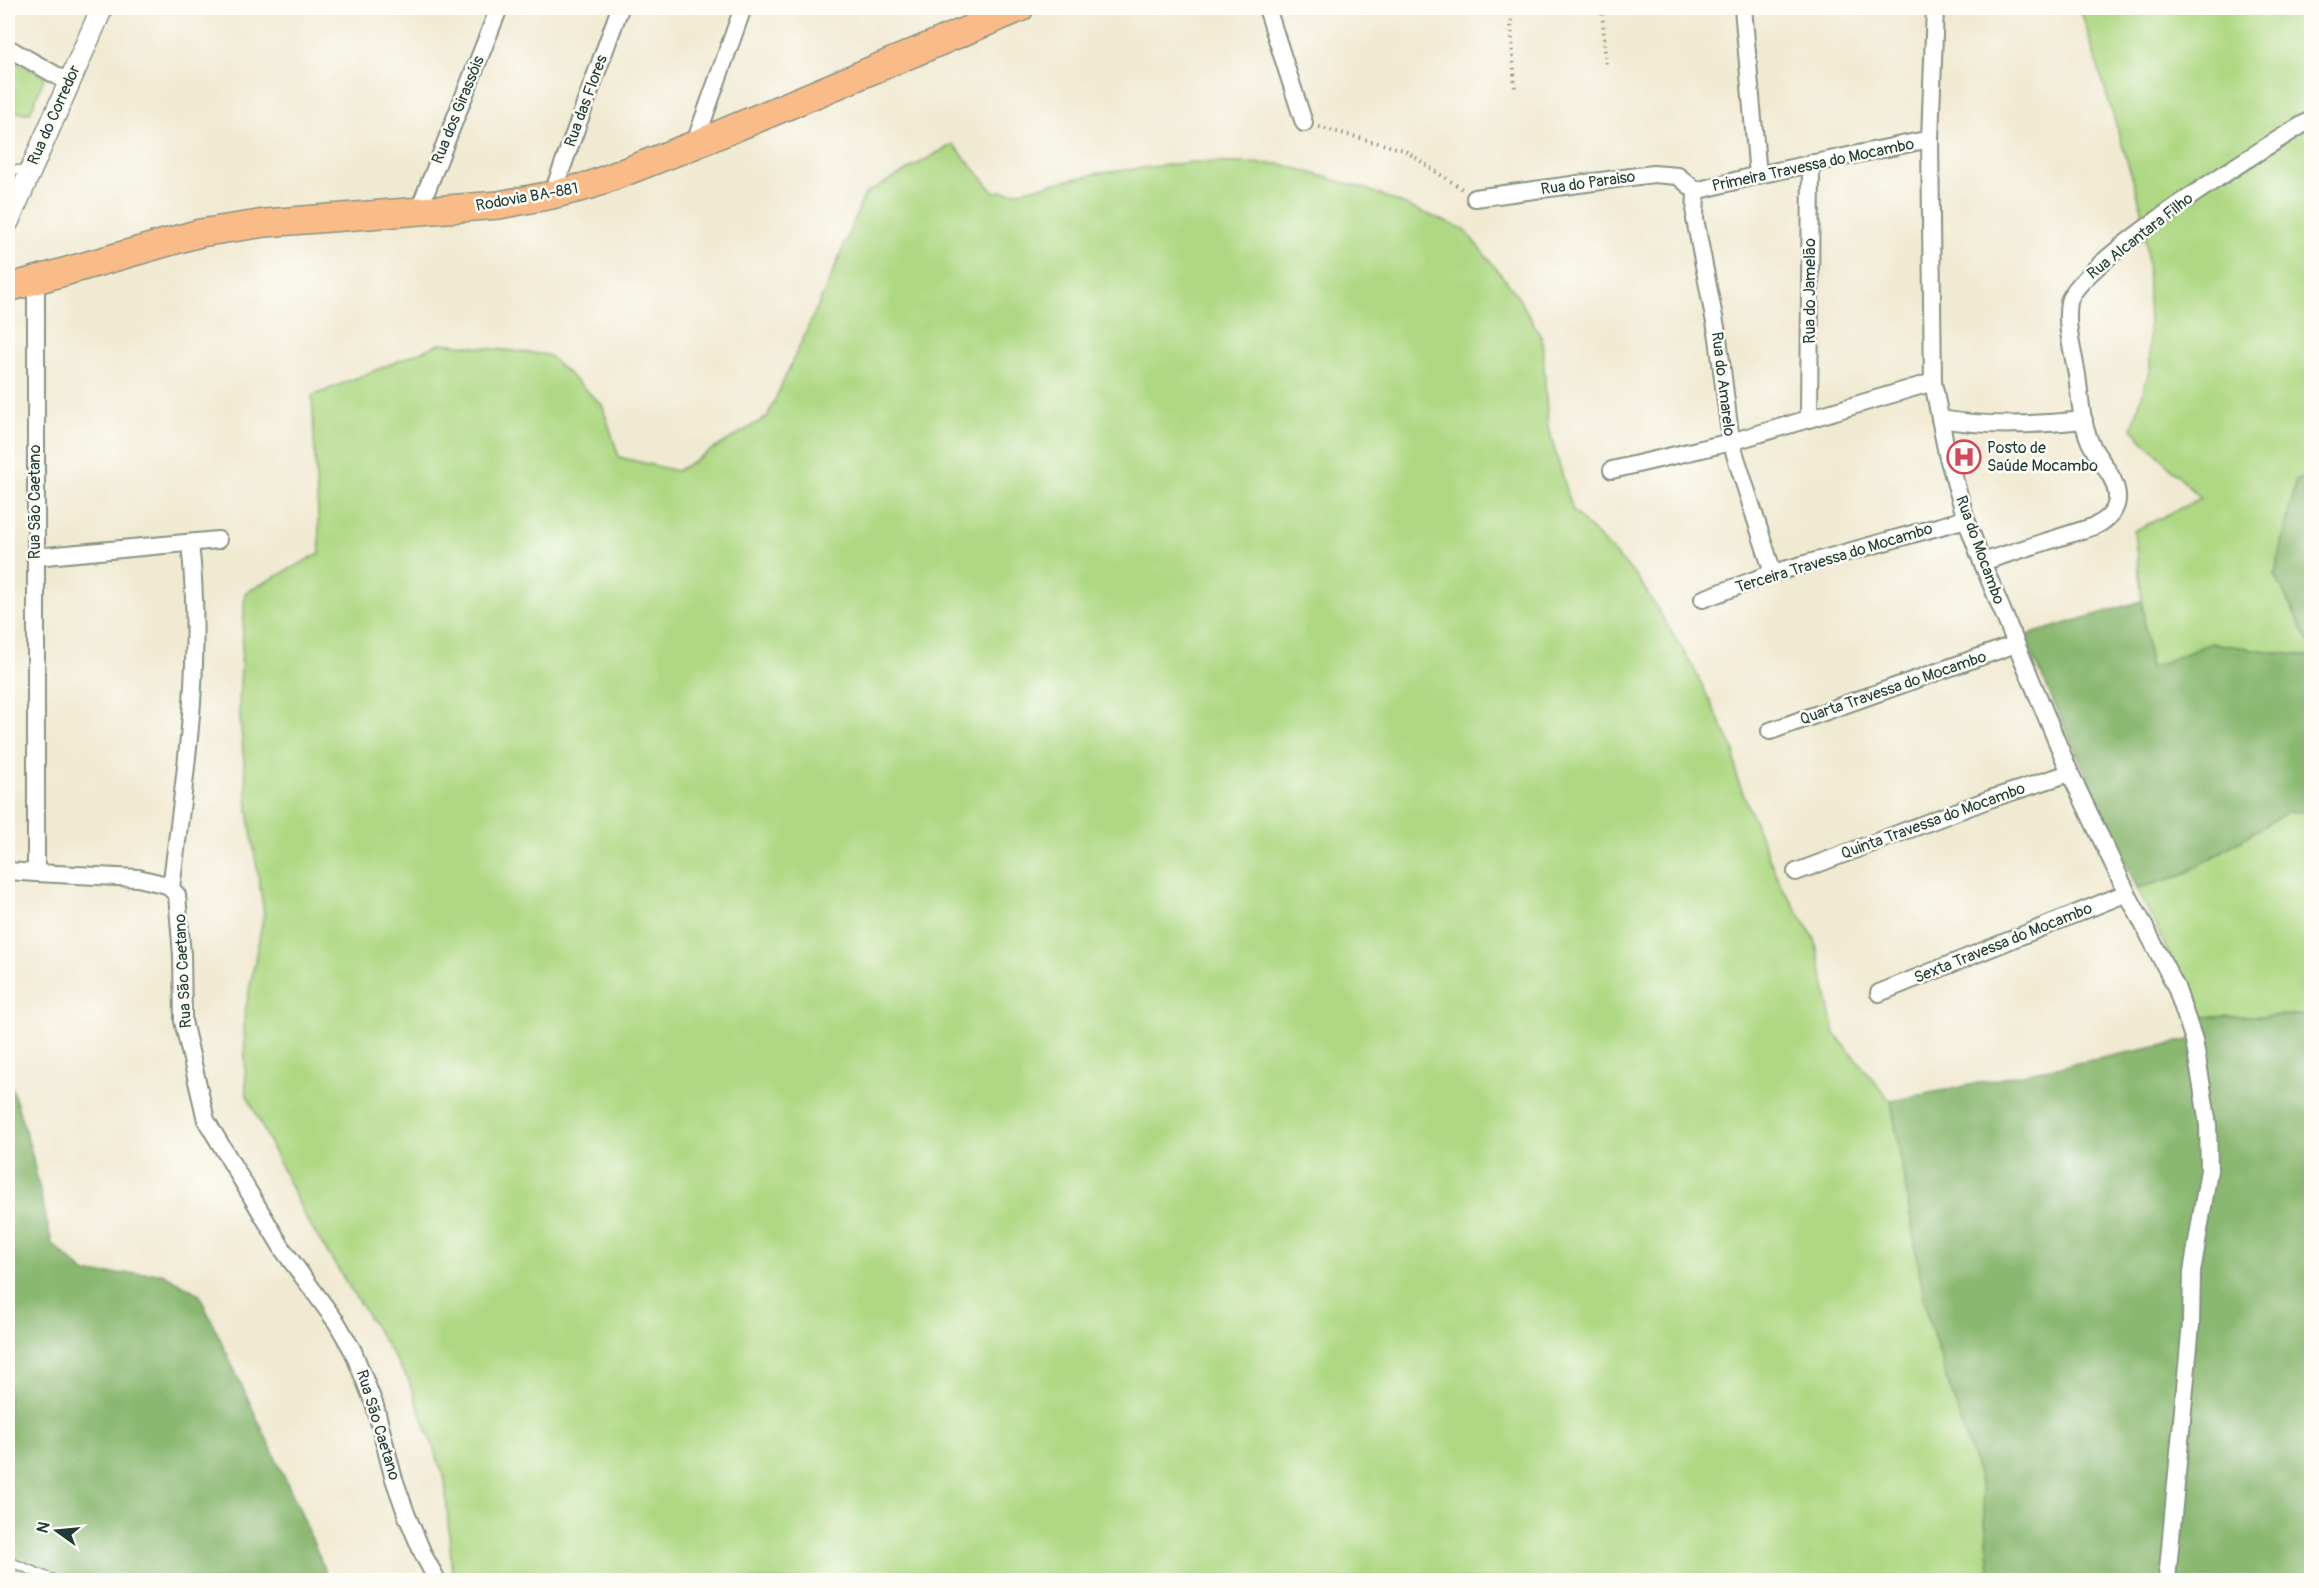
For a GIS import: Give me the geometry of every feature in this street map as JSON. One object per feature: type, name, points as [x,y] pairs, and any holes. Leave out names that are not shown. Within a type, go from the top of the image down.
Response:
[{"type":"main road","name":"Rodovia BA-881","points":[[8,288],[200,233],[264,223],[500,205],[591,185],[694,145],[1020,8]]},
{"type":"street","name":"Rua do Corredor","points":[[8,222],[102,8]]},
{"type":"street","name":"Rua dos Girassóis","points":[[418,212],[499,8]]},
{"type":"street","name":"Rua das Flores","points":[[552,195],[620,8]]},
{"type":"street","points":[[694,145],[743,8]]},
{"type":"street","points":[[1267,8],[1304,123]]},
{"type":"street","points":[[1743,8],[1758,175]]},
{"type":"street","name":"Rua do Mocambo","points":[[1935,8],[1930,139],[1933,382],[1940,419],[1966,519],[1982,562],[2070,773],[2127,893],[2165,963],[2188,1018],[2198,1060],[2208,1125],[2209,1170],[2192,1272],[2191,1324],[2167,1581]]},
{"type":"street","points":[[8,48],[68,82]]},
{"type":"street","name":"Rua Alcantara Filho","points":[[1982,562],[2095,526],[2111,516],[2116,505],[2115,487],[2089,440],[2084,420],[2068,325],[2070,300],[2078,286],[2117,251],[2172,209],[2247,158],[2312,119]]},
{"type":"street","name":"Primeira Travessa do Mocambo","points":[[1696,191],[1810,163],[1930,139]]},
{"type":"street","name":"Rua do Jamelão","points":[[1809,419],[1810,163]]},
{"type":"street","name":"Rua do Paraiso","points":[[1475,198],[1653,174],[1678,176],[1696,191]]},
{"type":"street","name":"Rua do Amarelo","points":[[1696,191],[1696,227],[1717,330],[1731,442],[1773,573]]},
{"type":"street","name":"Rua São Caetano","points":[[36,281],[36,873]]},
{"type":"street","points":[[1612,470],[1731,442],[1933,382]]},
{"type":"street","points":[[1940,419],[2001,425],[2037,425],[2084,420]]},
{"type":"street","name":"Terceira Travessa do Mocambo","points":[[1703,599],[1773,573],[1966,519]]},
{"type":"street","points":[[35,557],[218,540]]},
{"type":"street","points":[[8,871],[138,878],[156,881],[171,888],[188,757],[194,686],[196,626],[190,543]]},
{"type":"street","name":"Quarta Travessa do Mocambo","points":[[1770,731],[2016,644]]},
{"type":"street","name":"Quinta Travessa do Mocambo","points":[[1796,872],[1990,799],[2070,773]]},
{"type":"street","name":"Rua São Caetano","points":[[171,888],[177,895],[179,904],[184,1028],[206,1120],[284,1251],[337,1323],[353,1351],[375,1406],[393,1476],[407,1516],[437,1581]]},
{"type":"street","name":"Sexta Travessa do Mocambo","points":[[1879,993],[2127,893]]},
{"type":"lane","points":[[8,169],[29,171]]},
{"type":"lane","points":[[8,1561],[55,1581]]},
{"type":"path","points":[[1510,8],[1515,88]]},
{"type":"path","points":[[1602,8],[1606,68]]},
{"type":"path","points":[[1304,123],[1404,150],[1475,198]]},
{"type":"green space","points":[[2080,8],[2311,8],[2311,473],[2296,481],[2275,575],[2311,647],[2311,657],[2211,643],[2150,669],[2134,531],[2201,498],[2132,429],[2150,368],[2147,252],[2142,209]]},
{"type":"green space","points":[[8,58],[45,76],[30,113],[8,112]]},
{"type":"green space","points":[[953,144],[993,191],[1015,192],[1101,173],[1192,162],[1281,164],[1366,189],[1464,229],[1515,292],[1542,338],[1548,427],[1573,511],[1638,578],[1692,665],[1734,750],[1737,778],[1779,882],[1815,939],[1835,1034],[1891,1101],[1927,1315],[1982,1488],[1991,1580],[455,1580],[452,1573],[445,1479],[408,1379],[306,1219],[246,1093],[244,1018],[264,913],[249,818],[239,706],[245,593],[320,553],[312,396],[442,343],[548,355],[602,405],[619,457],[677,471],[767,417],[831,277],[865,194]]},
{"type":"green space","points":[[2311,473],[2311,647],[2275,575],[2296,481]]},
{"type":"green space","points":[[2142,601],[2150,668],[2211,643],[2311,657],[2312,811],[2287,812],[2181,876],[2137,888],[2024,636]]},
{"type":"green space","points":[[2311,811],[2311,1015],[2200,1017],[2137,888],[2181,876],[2287,812]]},
{"type":"green space","points":[[2311,1015],[2311,1580],[1991,1580],[1982,1488],[1927,1315],[1891,1101],[2209,1036],[2200,1017]]},
{"type":"green space","points":[[8,1075],[30,1147],[52,1244],[87,1274],[162,1273],[199,1294],[298,1506],[329,1580],[8,1580]]},
{"type":"place","name":"Posto de Saúde Mocambo","points":[[1964,457]]}]
